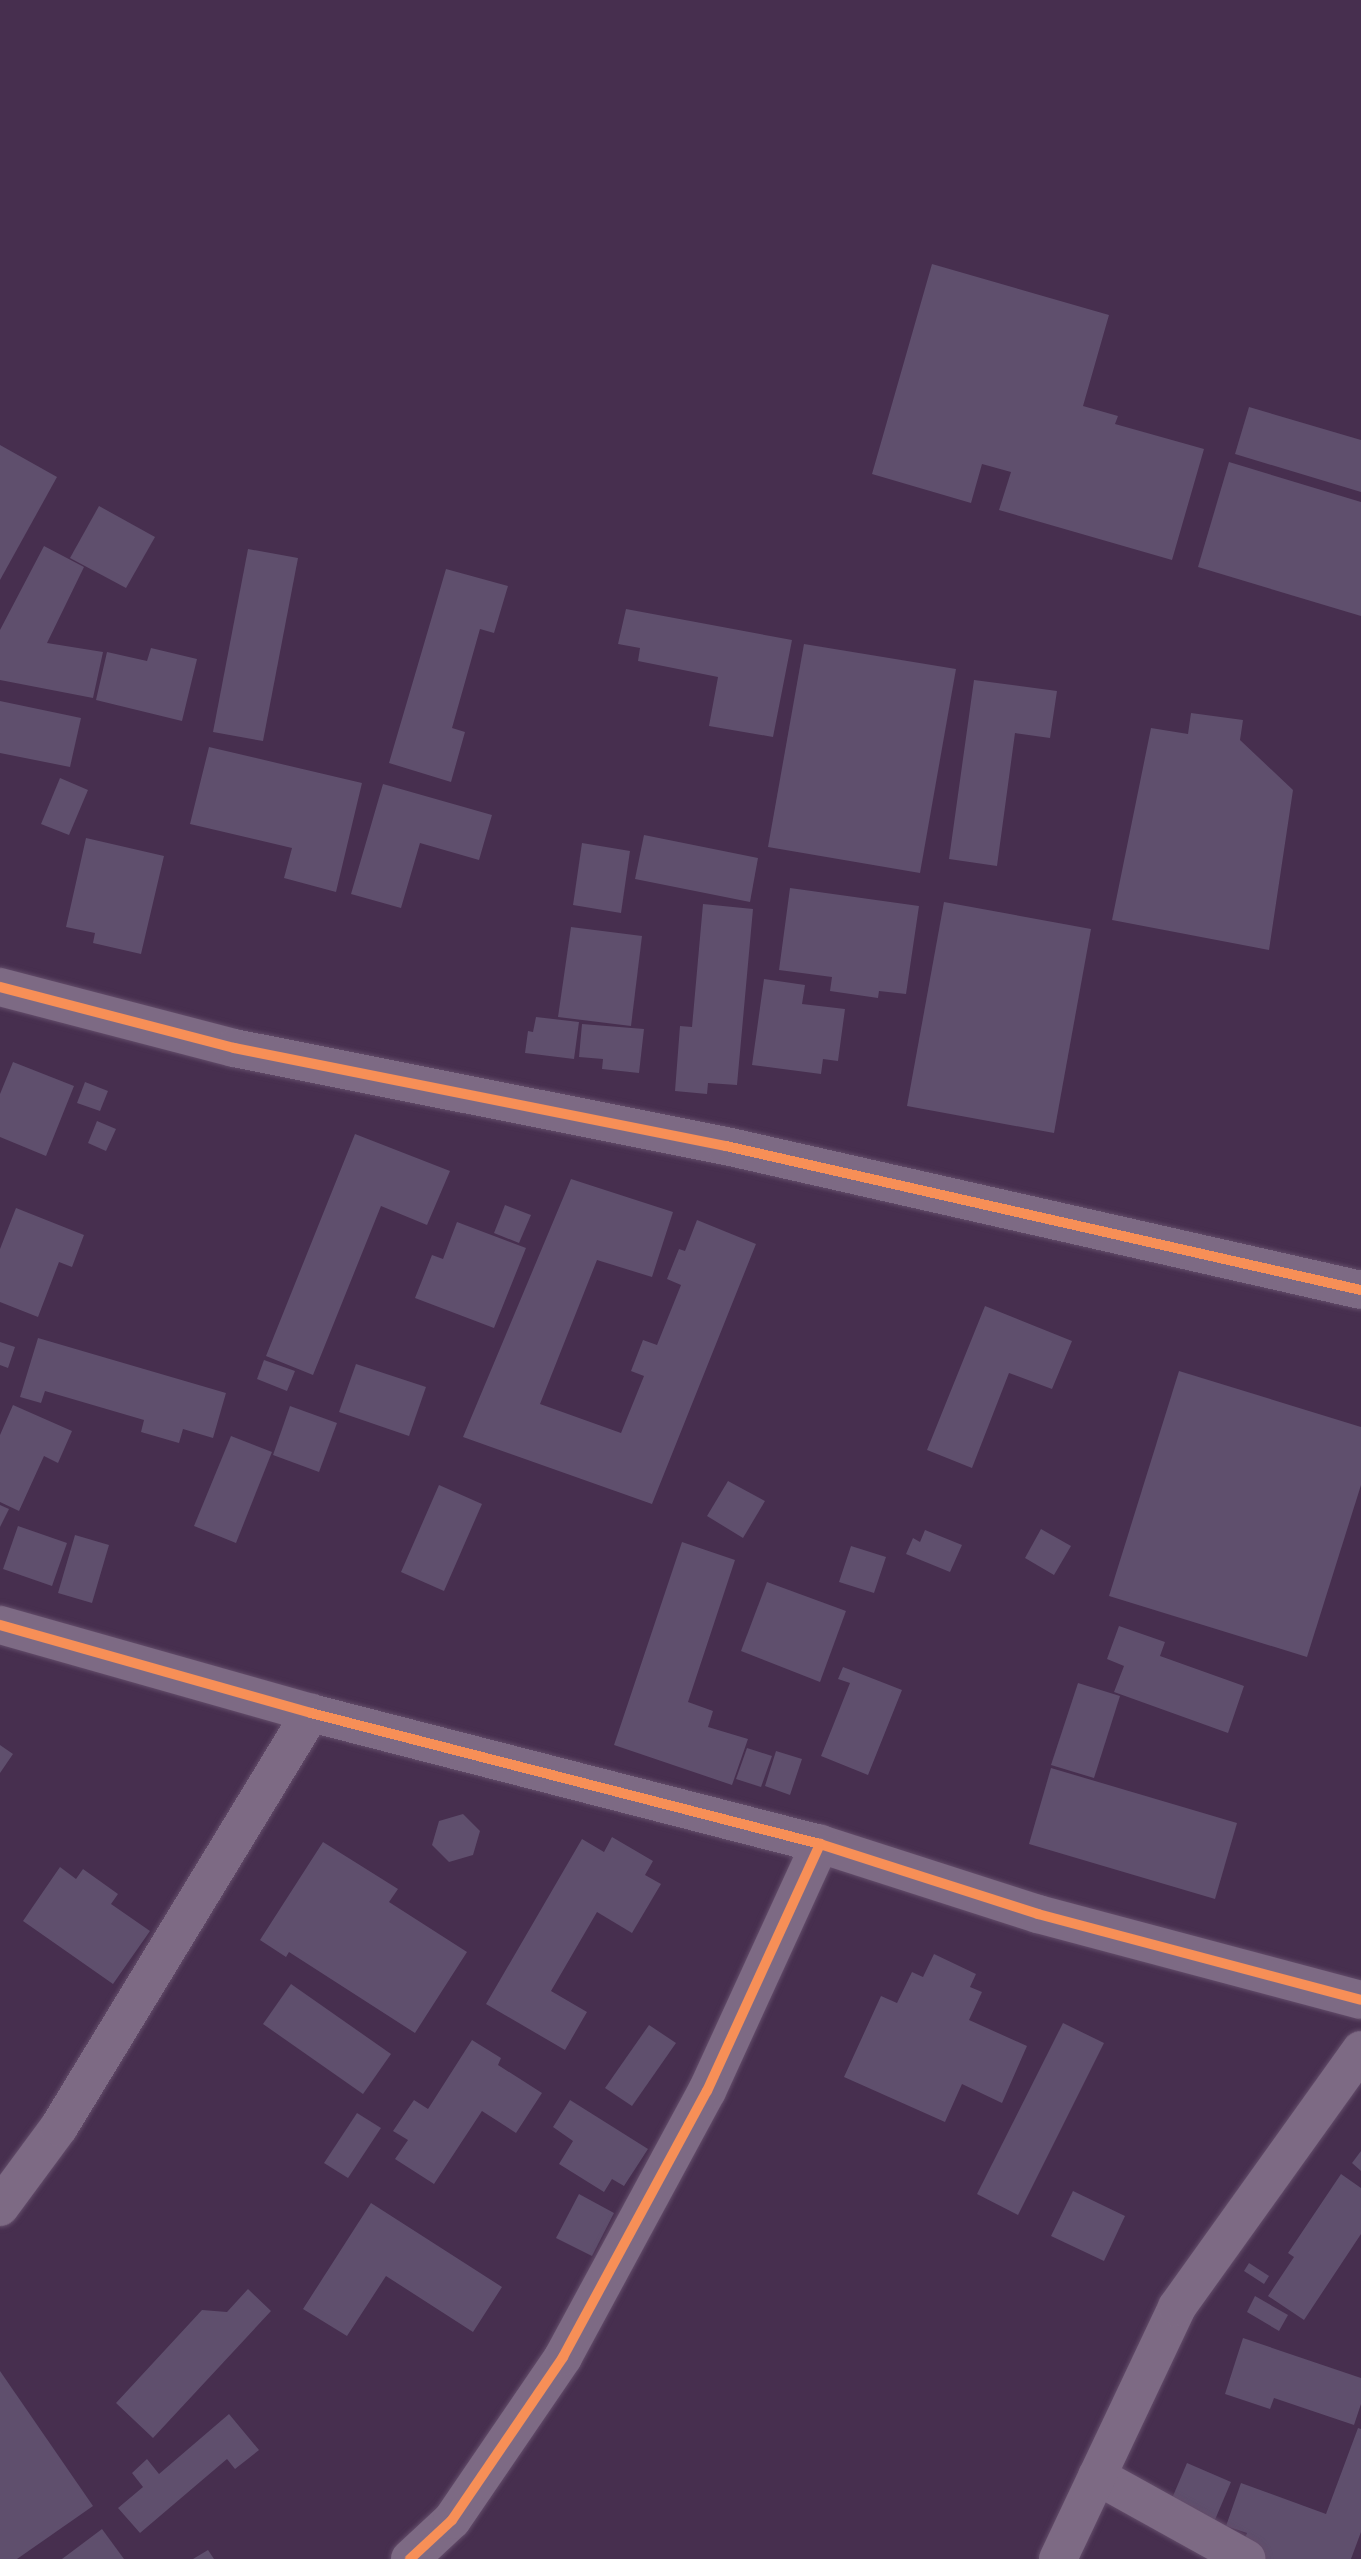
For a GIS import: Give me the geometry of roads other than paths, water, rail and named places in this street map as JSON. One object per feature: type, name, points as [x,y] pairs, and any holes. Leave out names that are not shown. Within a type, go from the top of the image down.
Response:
[{"type":"street","points":[[0,987],[234,1048],[726,1146],[1361,1290]]},
{"type":"street","points":[[0,1625],[311,1713],[820,1844],[1038,1914],[1361,2000]]},
{"type":"street","points":[[0,2207],[60,2127],[311,1713]]},
{"type":"street","points":[[410,2559],[452,2520],[563,2357],[707,2091],[820,1844]]},
{"type":"street","points":[[1058,2559],[1177,2307],[1361,2050]]},
{"type":"street","points":[[1097,2476],[1247,2559]]}]
